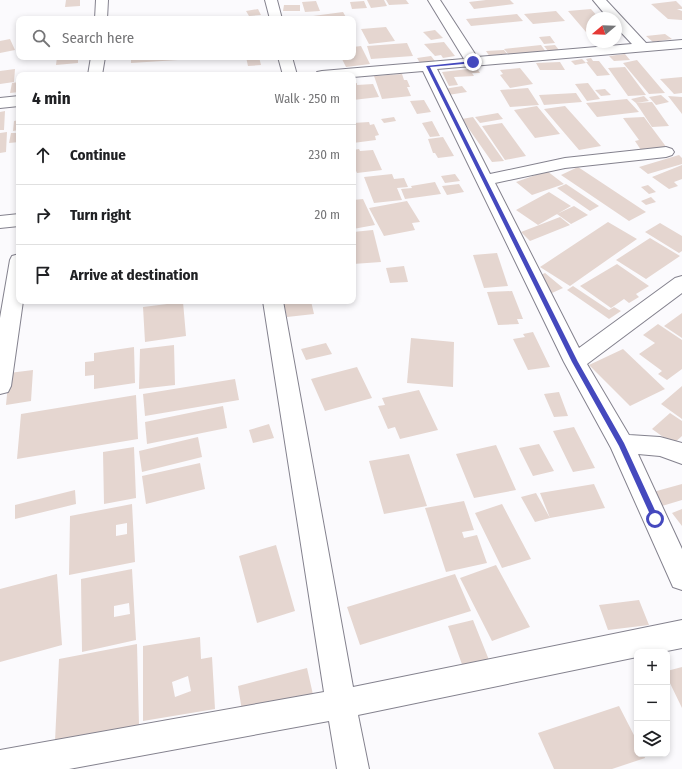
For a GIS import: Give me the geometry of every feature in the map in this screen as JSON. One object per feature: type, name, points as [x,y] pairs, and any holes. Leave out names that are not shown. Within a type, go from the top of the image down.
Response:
[{"type":"street","points":[[101,16],[102,0]]},
{"type":"street","points":[[271,0],[275,16]]},
{"type":"street","points":[[434,0],[473,62]]},
{"type":"street","points":[[599,0],[610,12]]},
{"type":"street","points":[[622,25],[642,48]]},
{"type":"street","points":[[356,72],[682,44]]},
{"type":"street","points":[[96,72],[98,60]]},
{"type":"street","points":[[286,60],[289,72]]},
{"type":"street","points":[[428,66],[575,362],[622,445],[682,578]]},
{"type":"street","points":[[0,103],[16,101]]},
{"type":"street","points":[[484,180],[565,163],[666,152]]},
{"type":"street","points":[[0,222],[16,220]]},
{"type":"street","points":[[0,386],[16,280]]},
{"type":"street","points":[[575,362],[682,283]]},
{"type":"street","points":[[274,304],[353,769]]},
{"type":"street","points":[[622,445],[660,445],[671,447],[682,454]]},
{"type":"street","points":[[0,766],[341,704],[682,634]]},
{"type":"building","points":[[66,0],[80,0],[80,6],[65,7]]},
{"type":"building","points":[[367,0],[384,0],[387,6],[371,8]]},
{"type":"building","points":[[386,0],[406,0],[409,4],[389,5]]},
{"type":"building","points":[[510,0],[514,4],[474,9],[469,2]]},
{"type":"building","points":[[316,1],[320,11],[305,12],[302,2]]},
{"type":"building","points":[[364,1],[367,8],[352,9],[350,2]]},
{"type":"building","points":[[676,1],[682,7],[682,9],[677,9],[682,11],[682,20],[668,19],[651,4]]},
{"type":"building","points":[[284,5],[300,5],[300,11],[283,11]]},
{"type":"building","points":[[258,9],[261,15],[249,16],[246,11]]},
{"type":"building","points":[[591,9],[594,12],[586,12],[586,32],[568,11]]},
{"type":"building","points":[[556,11],[565,21],[533,24],[524,14]]},
{"type":"building","points":[[343,12],[345,16],[313,16]]},
{"type":"building","points":[[517,14],[523,21],[471,26],[466,19]]},
{"type":"building","points":[[386,27],[395,41],[369,44],[361,29]]},
{"type":"building","points":[[435,30],[443,38],[431,40],[423,32]]},
{"type":"building","points":[[665,34],[672,39],[653,42],[646,36]]},
{"type":"building","points":[[550,36],[555,43],[544,44],[539,37]]},
{"type":"building","points":[[10,39],[15,50],[0,53],[0,41]]},
{"type":"building","points":[[444,42],[455,56],[443,58],[441,55],[435,56],[424,44]]},
{"type":"building","points":[[407,43],[413,56],[371,59],[367,46]]},
{"type":"building","points":[[541,45],[546,52],[509,55],[504,49]]},
{"type":"building","points":[[555,45],[559,50],[548,51],[544,46]]},
{"type":"building","points":[[361,46],[370,64],[346,67],[342,60],[356,60],[356,47]]},
{"type":"building","points":[[504,50],[508,55],[490,57],[486,51]]},
{"type":"building","points":[[625,54],[630,60],[614,61],[609,56]]},
{"type":"building","points":[[431,56],[435,61],[420,63],[417,58]]},
{"type":"building","points":[[591,58],[593,61],[599,61],[610,75],[597,76],[586,62],[588,62],[586,59]]},
{"type":"building","points":[[582,59],[586,63],[575,65],[571,61]]},
{"type":"building","points":[[57,60],[78,60],[78,63],[56,65]]},
{"type":"building","points":[[131,60],[178,60],[131,63]]},
{"type":"building","points":[[247,60],[260,60],[261,65],[248,66]]},
{"type":"building","points":[[637,60],[665,93],[649,94],[623,63]]},
{"type":"building","points":[[560,62],[565,70],[540,70],[536,63]]},
{"type":"building","points":[[625,67],[646,95],[628,96],[608,68]]},
{"type":"building","points":[[477,68],[480,73],[472,73],[474,76],[454,77],[458,85],[449,86],[442,72]]},
{"type":"building","points":[[520,68],[533,84],[510,88],[500,75],[503,74],[500,70]]},
{"type":"building","points":[[15,69],[14,82],[0,84],[0,71]]},
{"type":"building","points":[[402,74],[404,80],[407,80],[410,87],[407,87],[411,96],[382,99],[374,76]]},
{"type":"building","points":[[682,77],[682,93],[674,94],[660,79]]},
{"type":"building","points":[[16,82],[16,92],[10,93],[12,83]]},
{"type":"building","points":[[356,83],[357,85],[373,84],[379,97],[356,100]]},
{"type":"building","points":[[588,83],[600,99],[587,101],[575,84]]},
{"type":"building","points":[[462,86],[467,92],[448,95],[444,89]]},
{"type":"building","points":[[528,88],[539,105],[510,107],[500,90]]},
{"type":"building","points":[[605,89],[611,95],[601,96],[595,90]]},
{"type":"building","points":[[576,93],[582,102],[544,105],[539,95]]},
{"type":"building","points":[[661,95],[669,102],[656,105],[649,97]]},
{"type":"building","points":[[644,96],[649,101],[636,103],[631,99]]},
{"type":"building","points":[[668,96],[682,97],[682,114]]},
{"type":"building","points":[[627,99],[639,112],[597,117],[586,103]]},
{"type":"building","points":[[424,100],[431,112],[417,114],[410,101]]},
{"type":"building","points":[[652,102],[669,126],[652,127],[636,103]]},
{"type":"building","points":[[537,106],[560,134],[535,138],[514,110]]},
{"type":"building","points":[[565,106],[601,146],[579,150],[544,109]]},
{"type":"building","points":[[5,111],[4,130],[0,130],[0,112]]},
{"type":"building","points":[[498,113],[503,119],[480,123],[475,117]]},
{"type":"building","points":[[394,117],[396,121],[384,123],[381,119]]},
{"type":"building","points":[[473,117],[504,161],[492,162],[462,119]]},
{"type":"building","points":[[644,117],[667,148],[641,150],[635,141],[639,140],[623,118]]},
{"type":"building","points":[[14,121],[16,121],[16,130],[13,131]]},
{"type":"building","points":[[432,121],[440,136],[430,137],[422,123]]},
{"type":"building","points":[[369,122],[370,125],[374,124],[379,135],[375,136],[376,140],[356,143],[356,123]]},
{"type":"building","points":[[502,123],[526,156],[505,160],[482,126]]},
{"type":"building","points":[[7,132],[6,152],[0,153],[0,133]]},
{"type":"building","points":[[11,133],[16,133],[16,142],[9,143]]},
{"type":"building","points":[[443,137],[454,156],[438,158],[435,153],[433,153],[428,139]]},
{"type":"building","points":[[359,149],[360,151],[373,150],[382,170],[357,173],[356,150]]},
{"type":"building","points":[[679,155],[682,158],[682,164],[648,174],[639,167]]},
{"type":"building","points":[[682,165],[682,179],[674,182],[678,186],[669,189],[652,177]]},
{"type":"building","points":[[578,167],[646,212],[629,221],[561,175]]},
{"type":"building","points":[[547,171],[564,184],[532,195],[516,182]]},
{"type":"building","points":[[392,174],[394,179],[404,178],[408,187],[397,188],[402,200],[374,203],[364,177]]},
{"type":"building","points":[[455,174],[460,181],[445,183],[441,176]]},
{"type":"building","points":[[435,182],[441,194],[405,199],[401,189],[412,188],[411,186]]},
{"type":"building","points":[[459,184],[464,192],[447,195],[442,186]]},
{"type":"building","points":[[566,184],[599,206],[590,211],[557,188]]},
{"type":"building","points":[[648,185],[656,192],[649,194],[641,187]]},
{"type":"building","points":[[549,192],[571,206],[538,225],[516,210]]},
{"type":"building","points":[[651,197],[656,202],[646,205],[641,201]]},
{"type":"building","points":[[363,199],[375,225],[356,228],[356,200]]},
{"type":"building","points":[[407,201],[420,222],[412,223],[415,230],[384,236],[369,208]]},
{"type":"building","points":[[574,206],[588,215],[571,224],[557,214]]},
{"type":"building","points":[[560,217],[570,225],[530,241],[521,232]]},
{"type":"building","points":[[608,222],[637,239],[570,286],[540,267]]},
{"type":"building","points":[[660,223],[682,236],[682,251],[679,253],[645,232]]},
{"type":"building","points":[[373,230],[381,262],[356,264],[356,232]]},
{"type":"building","points":[[650,238],[680,256],[646,279],[616,260]]},
{"type":"building","points":[[497,253],[508,286],[484,288],[473,255]]},
{"type":"building","points":[[617,264],[649,286],[636,294],[639,297],[629,303],[624,299],[611,308],[580,286]]},
{"type":"building","points":[[404,266],[408,282],[390,283],[386,268]]},
{"type":"building","points":[[545,273],[563,288],[552,293],[534,278]]},
{"type":"building","points":[[573,286],[609,310],[614,307],[621,311],[609,319],[567,290]]},
{"type":"building","points":[[512,291],[523,319],[517,319],[519,324],[498,325],[487,292]]},
{"type":"building","points":[[167,304],[183,304],[186,336],[145,342],[143,307]]},
{"type":"building","points":[[284,304],[312,304],[314,314],[287,317]]},
{"type":"building","points":[[682,313],[682,338],[664,326]]},
{"type":"building","points":[[658,324],[682,340],[682,369],[667,380],[658,374],[662,371],[639,354],[655,343],[643,335]]},
{"type":"building","points":[[533,332],[550,367],[528,370],[513,339],[525,337],[523,334]]},
{"type":"building","points":[[411,338],[454,342],[453,387],[407,383]]},
{"type":"building","points":[[326,343],[332,354],[306,360],[301,349]]},
{"type":"building","points":[[174,345],[175,385],[139,389],[140,349]]},
{"type":"building","points":[[134,347],[135,383],[94,389],[94,375],[85,376],[85,362],[94,361],[94,353]]},
{"type":"building","points":[[623,349],[665,389],[630,406],[589,365]]},
{"type":"building","points":[[357,367],[372,398],[325,411],[311,379]]},
{"type":"building","points":[[33,370],[31,401],[6,405],[9,373]]},
{"type":"building","points":[[235,379],[239,400],[145,416],[143,394]]},
{"type":"building","points":[[682,386],[682,419],[661,404]]},
{"type":"building","points":[[419,390],[438,430],[400,439],[395,427],[388,429],[378,406],[385,405],[382,398]]},
{"type":"building","points":[[559,392],[568,416],[554,417],[544,394]]},
{"type":"building","points":[[136,395],[138,439],[17,459],[21,414]]},
{"type":"building","points":[[223,406],[227,428],[147,444],[145,422]]},
{"type":"building","points":[[670,413],[682,421],[682,436],[673,444],[652,429]]},
{"type":"building","points":[[269,424],[274,438],[253,443],[249,430]]},
{"type":"building","points":[[574,427],[595,468],[573,472],[553,431]]},
{"type":"building","points":[[198,437],[202,457],[142,472],[139,451]]},
{"type":"building","points":[[539,444],[554,471],[533,476],[519,448]]},
{"type":"building","points":[[496,445],[516,490],[474,498],[456,454]]},
{"type":"building","points":[[134,447],[136,498],[104,504],[103,452]]},
{"type":"building","points":[[409,454],[427,506],[384,514],[369,461]]},
{"type":"building","points":[[200,463],[205,489],[146,504],[142,476]]},
{"type":"building","points":[[594,484],[605,508],[550,518],[540,493]]},
{"type":"building","points":[[682,484],[682,500],[662,506],[653,492]]},
{"type":"building","points":[[75,490],[76,504],[15,519],[15,505]]},
{"type":"building","points":[[536,493],[550,518],[535,522],[521,497]]},
{"type":"building","points":[[464,501],[474,530],[462,532],[464,538],[477,535],[487,563],[446,572],[425,508]]},
{"type":"building","points":[[132,504],[135,562],[69,575],[70,516]],"holes":[[[127,523],[127,534],[116,536],[116,525]]]},
{"type":"building","points":[[502,504],[531,559],[502,568],[475,513]]},
{"type":"building","points":[[682,509],[682,526],[672,513]]},
{"type":"building","points":[[276,545],[295,611],[257,623],[239,556]]},
{"type":"building","points":[[496,565],[530,627],[492,641],[460,578]]},
{"type":"building","points":[[132,569],[136,640],[82,652],[81,579]],"holes":[[[129,603],[130,614],[114,617],[114,606]]]},
{"type":"building","points":[[57,574],[62,645],[0,662],[0,589]]},
{"type":"building","points":[[455,574],[471,611],[360,645],[347,607]]},
{"type":"building","points":[[639,600],[649,625],[608,630],[599,605]]},
{"type":"building","points":[[473,620],[489,660],[463,667],[448,626]]},
{"type":"building","points":[[200,637],[201,659],[212,657],[215,709],[143,721],[143,646]],"holes":[[[188,676],[191,691],[175,697],[172,682]]]},
{"type":"building","points":[[137,644],[139,725],[55,741],[59,659]]},
{"type":"building","points":[[682,667],[682,708],[670,683],[670,670]]},
{"type":"building","points":[[307,668],[314,699],[243,717],[238,686]]},
{"type":"building","points":[[619,706],[634,735],[634,757],[645,758],[612,769],[554,769],[538,733]]},
{"type":"route","points":[[473,62],[428,66],[575,362],[622,445],[655,519]]}]
